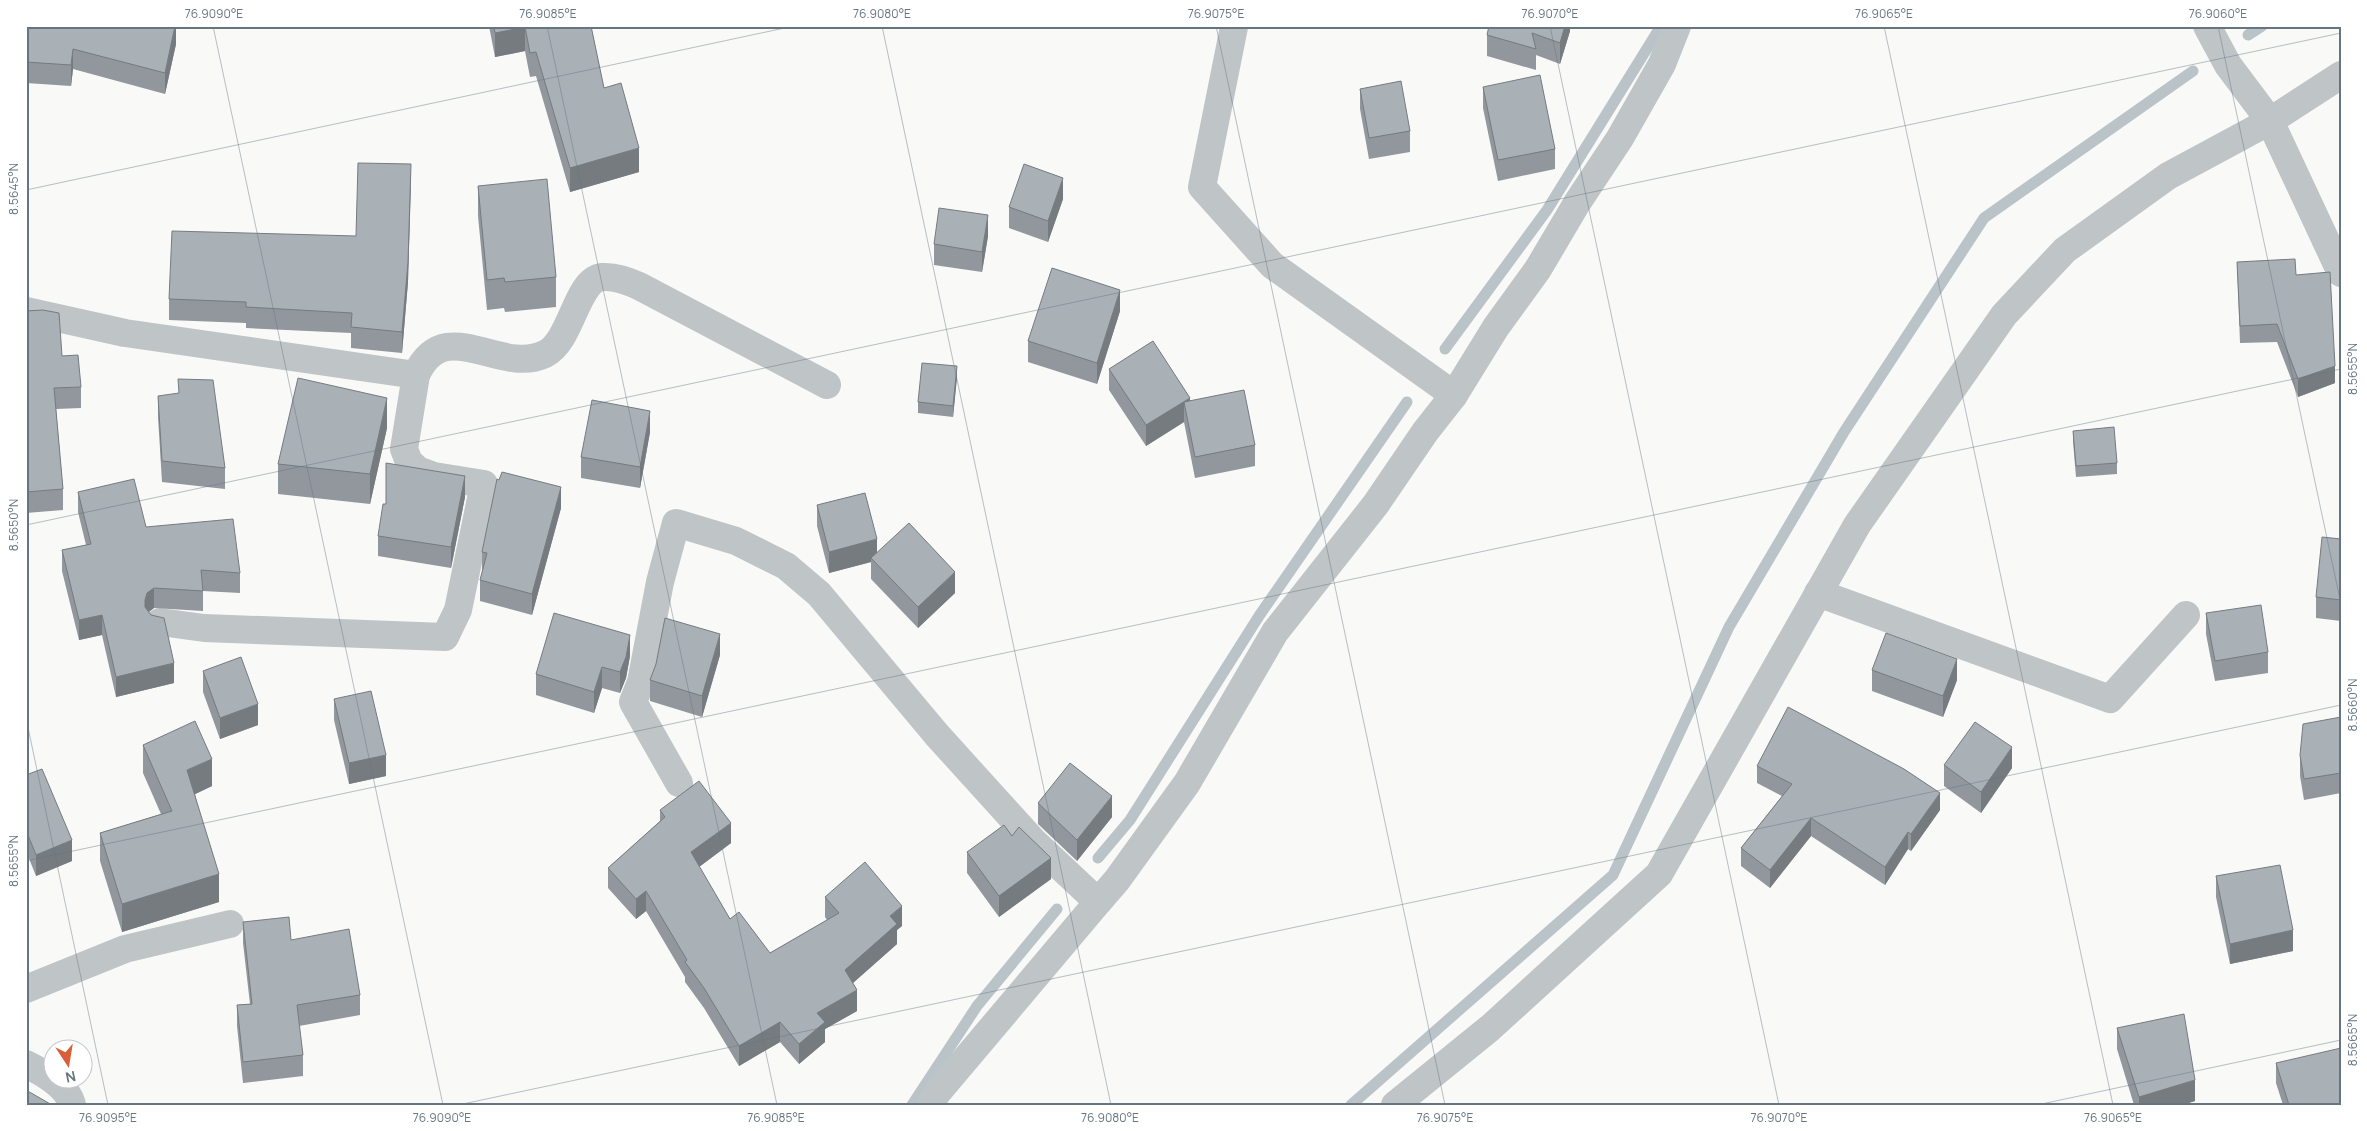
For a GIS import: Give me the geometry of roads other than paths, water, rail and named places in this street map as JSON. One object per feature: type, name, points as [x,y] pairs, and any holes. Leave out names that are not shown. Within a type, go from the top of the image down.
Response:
[{"type":"street","points":[[930,1105],[936,1093],[1117,880],[1187,783],[1275,632],[1376,504],[1425,432],[1454,395],[1496,327],[1538,269],[1577,203],[1620,138],[1662,64],[1677,26]]},
{"type":"street","points":[[2207,26],[2228,65],[2270,121],[2341,273]]},
{"type":"street","points":[[1234,27],[1202,187],[1272,265],[1454,395]]},
{"type":"street","points":[[1395,1105],[1490,1028],[1659,874],[1857,525],[2004,315],[2065,250],[2168,176],[2270,121],[2341,75]]},
{"type":"street","points":[[160,622],[204,628],[446,638],[458,610],[484,484],[434,476],[418,470],[410,462],[404,449],[416,375],[428,355],[446,346],[466,346],[504,358],[525,360],[546,354],[561,342],[587,287],[599,277],[615,277],[639,286],[828,385]]},
{"type":"street","points":[[26,311],[125,333],[416,375]]},
{"type":"street","points":[[679,783],[633,702],[641,682],[660,582],[676,523],[736,541],[786,566],[819,594],[936,734],[1033,841],[1098,902]]},
{"type":"street","points":[[1818,594],[2110,699],[2186,615]]},
{"type":"street","points":[[26,989],[126,949],[230,924]]},
{"type":"street","points":[[26,1064],[45,1074],[70,1097],[72,1105]]},
{"type":"waterway","points":[[1445,349],[1547,210],[1661,26]]},
{"type":"waterway","points":[[2248,35],[2262,26]]},
{"type":"waterway","points":[[1351,1105],[1613,875],[1729,627],[1844,432],[1984,218],[2193,71]]},
{"type":"waterway","points":[[1098,858],[1130,820],[1259,616],[1407,402]]},
{"type":"waterway","points":[[912,1105],[977,1006],[1057,909]]}]
